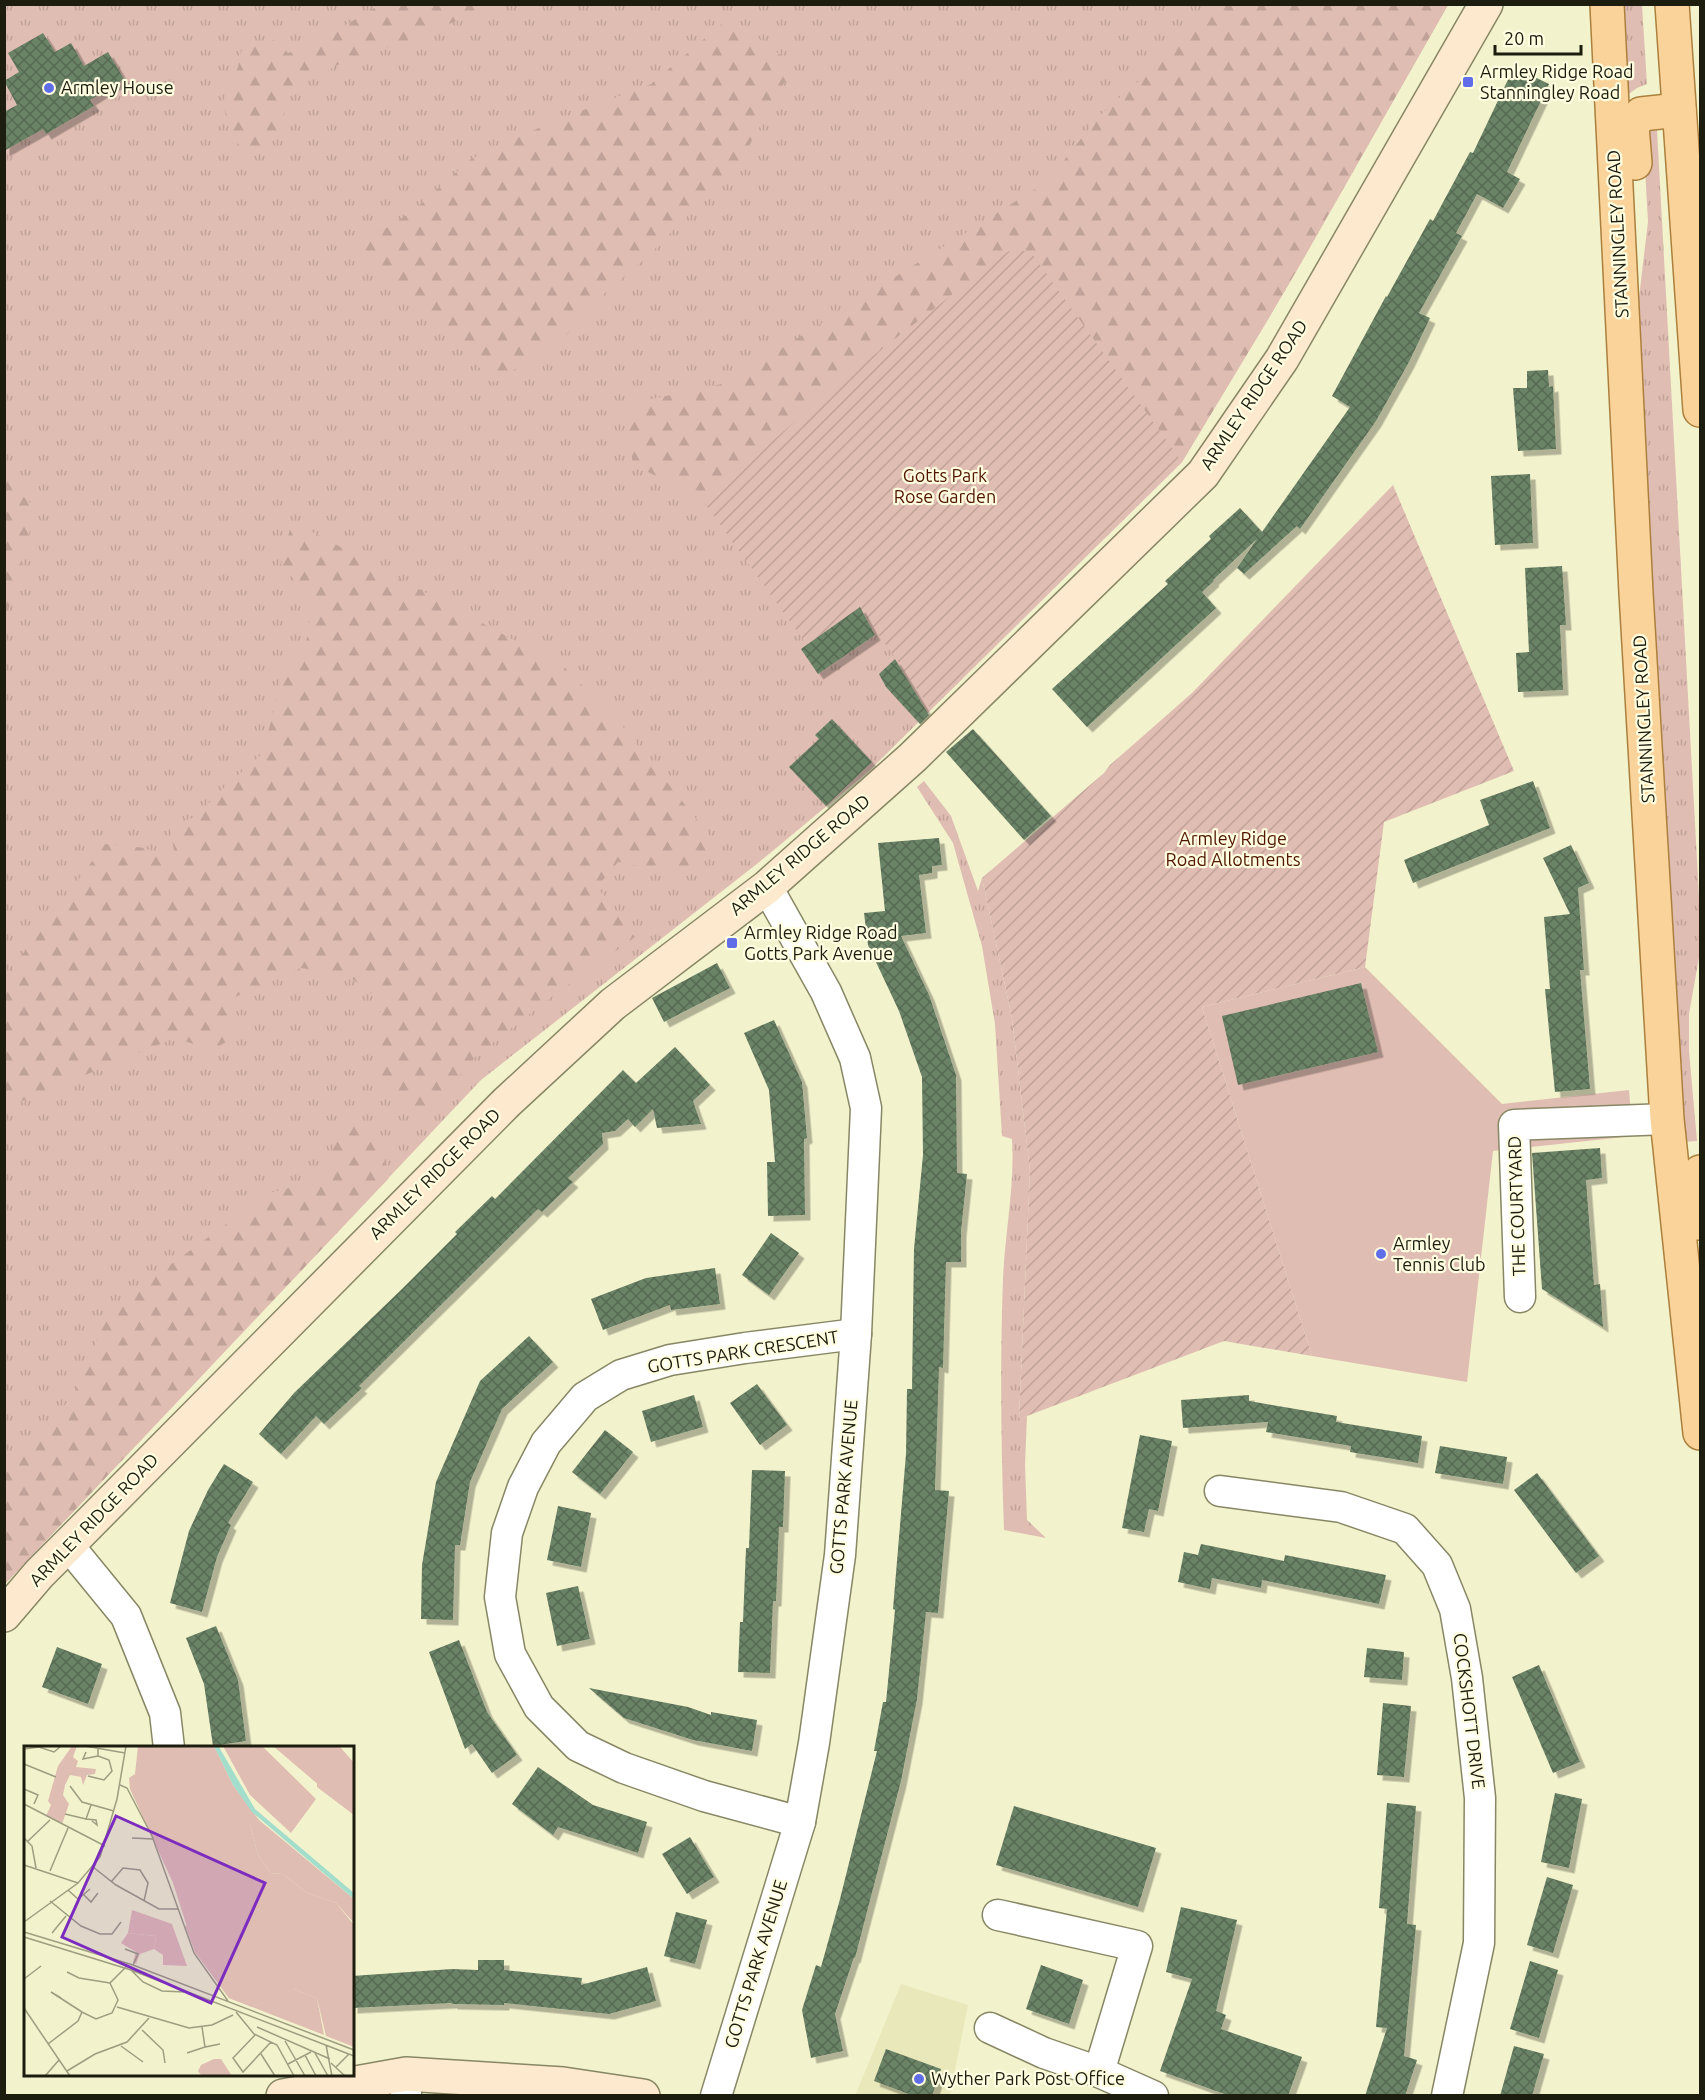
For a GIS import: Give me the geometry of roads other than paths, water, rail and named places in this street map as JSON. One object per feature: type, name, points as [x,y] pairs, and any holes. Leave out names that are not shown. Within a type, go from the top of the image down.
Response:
[{"type":"main road","name":"STANNINGLEY ROAD","points":[[1607,4],[1667,1119],[1694,1229],[1701,1432]]},
{"type":"main road","points":[[1672,4],[1701,410]]},
{"type":"main road","points":[[1621,281],[1640,224],[1632,126],[1641,114],[1679,110]]},
{"type":"main road","points":[[1694,1229],[1695,1181],[1701,1172]]},
{"type":"street","name":"ARMLEY RIDGE ROAD","points":[[4,1615],[39,1574],[506,1103],[614,1004],[767,887],[912,758],[1203,474],[1282,359],[1486,4]]},
{"type":"street","name":"GOTTS PARK AVENUE","points":[[717,2096],[800,1822],[814,1743],[840,1555],[856,1334],[866,1108],[855,1059],[826,992],[767,887]]},
{"type":"street","name":"THE COURTYARD","points":[[1520,1297],[1514,1125],[1667,1119]]},
{"type":"street","name":"GOTTS PARK CRESCENT","points":[[800,1822],[704,1797],[624,1768],[578,1746],[538,1707],[510,1654],[500,1597],[507,1533],[523,1487],[546,1443],[585,1397],[621,1375],[670,1360],[856,1334]]},
{"type":"street","name":"COCKSHOTT DRIVE","points":[[1220,1491],[1341,1507],[1406,1529],[1437,1565],[1455,1609],[1467,1677],[1480,1798],[1479,1943],[1447,2096]]},
{"type":"street","points":[[68,1545],[126,1616],[165,1713],[169,1746]]},
{"type":"street","points":[[998,1915],[1137,1946],[1099,2072]]},
{"type":"street","points":[[990,2028],[1153,2096]]},
{"type":"street","points":[[283,2096],[406,2085],[563,2084],[643,2096]]},
{"type":"place","name":"Armley Ridge Road Stanningley Road","points":[[1468,82]]},
{"type":"place","name":"Armley House","points":[[49,88]]},
{"type":"place","name":"Armley Ridge Road Gotts Park Avenue","points":[[732,943]]},
{"type":"place","name":"Armley Tennis Club","points":[[1381,1254]]},
{"type":"place","name":"Wyther Park Post Office","points":[[919,2079]]},
{"type":"park label","name":"Gotts Park Rose Garden","points":[[945,486]]},
{"type":"park label","name":"Armley Ridge Road Allotments","points":[[1233,849]]}]
